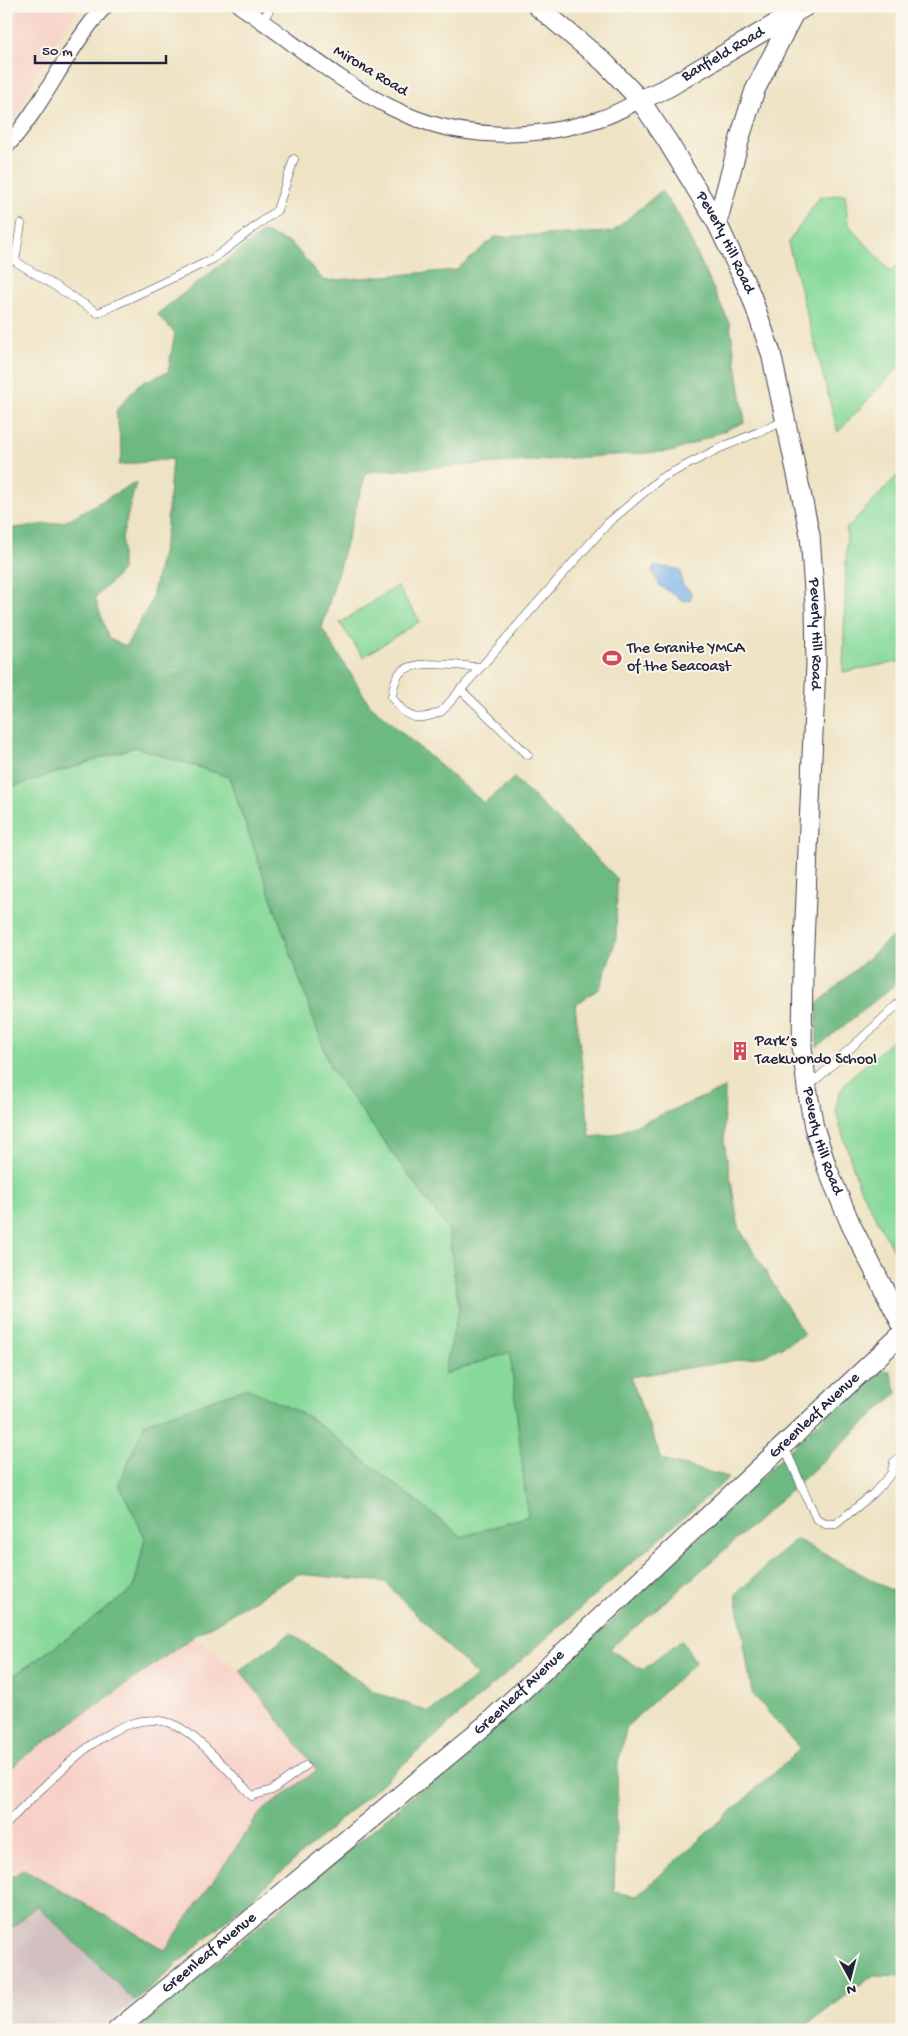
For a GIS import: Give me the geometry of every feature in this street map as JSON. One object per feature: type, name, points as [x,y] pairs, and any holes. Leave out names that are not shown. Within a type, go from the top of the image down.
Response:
[{"type":"street","points":[[6,147],[23,128],[90,24],[105,6]]},
{"type":"street","name":"Mirona Road","points":[[240,6],[349,83],[392,108],[448,129],[483,135],[533,133],[569,127],[604,118],[640,100]]},
{"type":"street","name":"Peverly Hill Road","points":[[537,6],[605,63],[640,100],[693,180],[717,223],[751,295],[771,354],[810,535],[815,605],[816,664],[803,966],[802,1047],[807,1088],[814,1127],[827,1168],[850,1225],[902,1325]]},
{"type":"street","points":[[717,223],[755,90],[800,10]]},
{"type":"street","name":"Banfield Road","points":[[640,100],[667,88],[800,10]]},
{"type":"street","name":"Greenleaf Avenue","points":[[116,2030],[489,1722],[902,1334]]},
{"type":"lane","points":[[262,21],[272,6]]},
{"type":"lane","points":[[21,224],[15,261],[98,313],[213,259],[277,210],[294,159]]},
{"type":"lane","points":[[479,667],[419,664],[408,667],[398,675],[392,697],[401,711],[414,718],[430,717],[442,712],[479,667],[608,523],[661,478],[720,448],[786,421]]},
{"type":"lane","points":[[460,689],[528,755]]},
{"type":"lane","points":[[807,1088],[902,1000]]},
{"type":"lane","points":[[784,1445],[816,1518],[825,1524],[836,1524],[873,1494],[891,1474],[894,1462],[902,1457]]},
{"type":"lane","points":[[6,1825],[20,1809],[80,1752],[116,1730],[136,1723],[157,1721],[177,1726],[194,1738],[252,1796],[272,1790],[305,1766]]},
{"type":"shaded area","points":[[6,6],[80,6],[42,64],[17,117],[6,128]]},
{"type":"shaded area","points":[[193,1637],[240,1670],[317,1770],[260,1813],[165,1950],[24,1869],[6,1881],[6,1774],[22,1758]]},
{"type":"shaded area","points":[[37,1905],[135,2001],[99,2030],[6,2030],[6,1934]]},
{"type":"green space","points":[[661,191],[678,214],[730,324],[745,422],[675,451],[366,472],[322,628],[370,705],[484,803],[514,778],[617,878],[616,939],[600,988],[575,1005],[590,1137],[613,1135],[725,1088],[724,1141],[739,1228],[804,1335],[764,1356],[630,1377],[662,1460],[729,1477],[135,2001],[37,1905],[6,1934],[6,1881],[24,1869],[165,1950],[260,1813],[317,1770],[240,1670],[291,1633],[373,1691],[429,1712],[477,1676],[385,1582],[298,1574],[193,1637],[22,1758],[6,1774],[6,1681],[134,1588],[145,1538],[119,1484],[145,1423],[247,1388],[309,1417],[462,1537],[528,1516],[510,1352],[444,1374],[459,1309],[448,1229],[331,1069],[229,777],[135,747],[6,789],[6,529],[64,522],[136,482],[122,538],[122,571],[95,598],[109,639],[126,646],[151,602],[166,535],[172,459],[119,465],[122,452],[116,411],[139,384],[168,372],[175,333],[157,314],[263,232],[292,244],[324,281],[456,270],[495,237],[612,232]]},
{"type":"green space","points":[[845,194],[848,224],[890,271],[902,262],[902,363],[838,432],[788,243],[820,197]]},
{"type":"green space","points":[[902,471],[902,661],[843,672],[847,528]]},
{"type":"green space","points":[[397,586],[420,621],[363,657],[340,623]]},
{"type":"green space","points":[[135,747],[229,777],[331,1069],[448,1229],[459,1309],[445,1374],[510,1352],[528,1516],[462,1537],[309,1417],[119,1484],[145,1538],[134,1588],[6,1681],[6,789]]},
{"type":"green space","points":[[902,928],[902,979],[817,1047],[817,1004]]},
{"type":"green space","points":[[902,1032],[902,1267],[859,1186],[836,1109],[839,1093],[848,1080]]},
{"type":"green space","points":[[874,1369],[890,1371],[897,1393],[719,1555],[609,1649],[643,1670],[681,1640],[696,1662],[627,1726],[618,1762],[614,1892],[637,1896],[800,1749],[752,1693],[736,1594],[796,1539],[902,1596],[902,1976],[874,1975],[800,2030],[136,2030],[559,1672]]},
{"type":"water","points":[[654,566],[678,569],[681,572],[682,584],[691,592],[690,600],[684,601],[660,586],[652,571]]},
{"type":"place","name":"The Granite YMCA of the Seacoast","points":[[612,658]]},
{"type":"place","name":"Park’s Taekwondo School","points":[[740,1051]]}]
